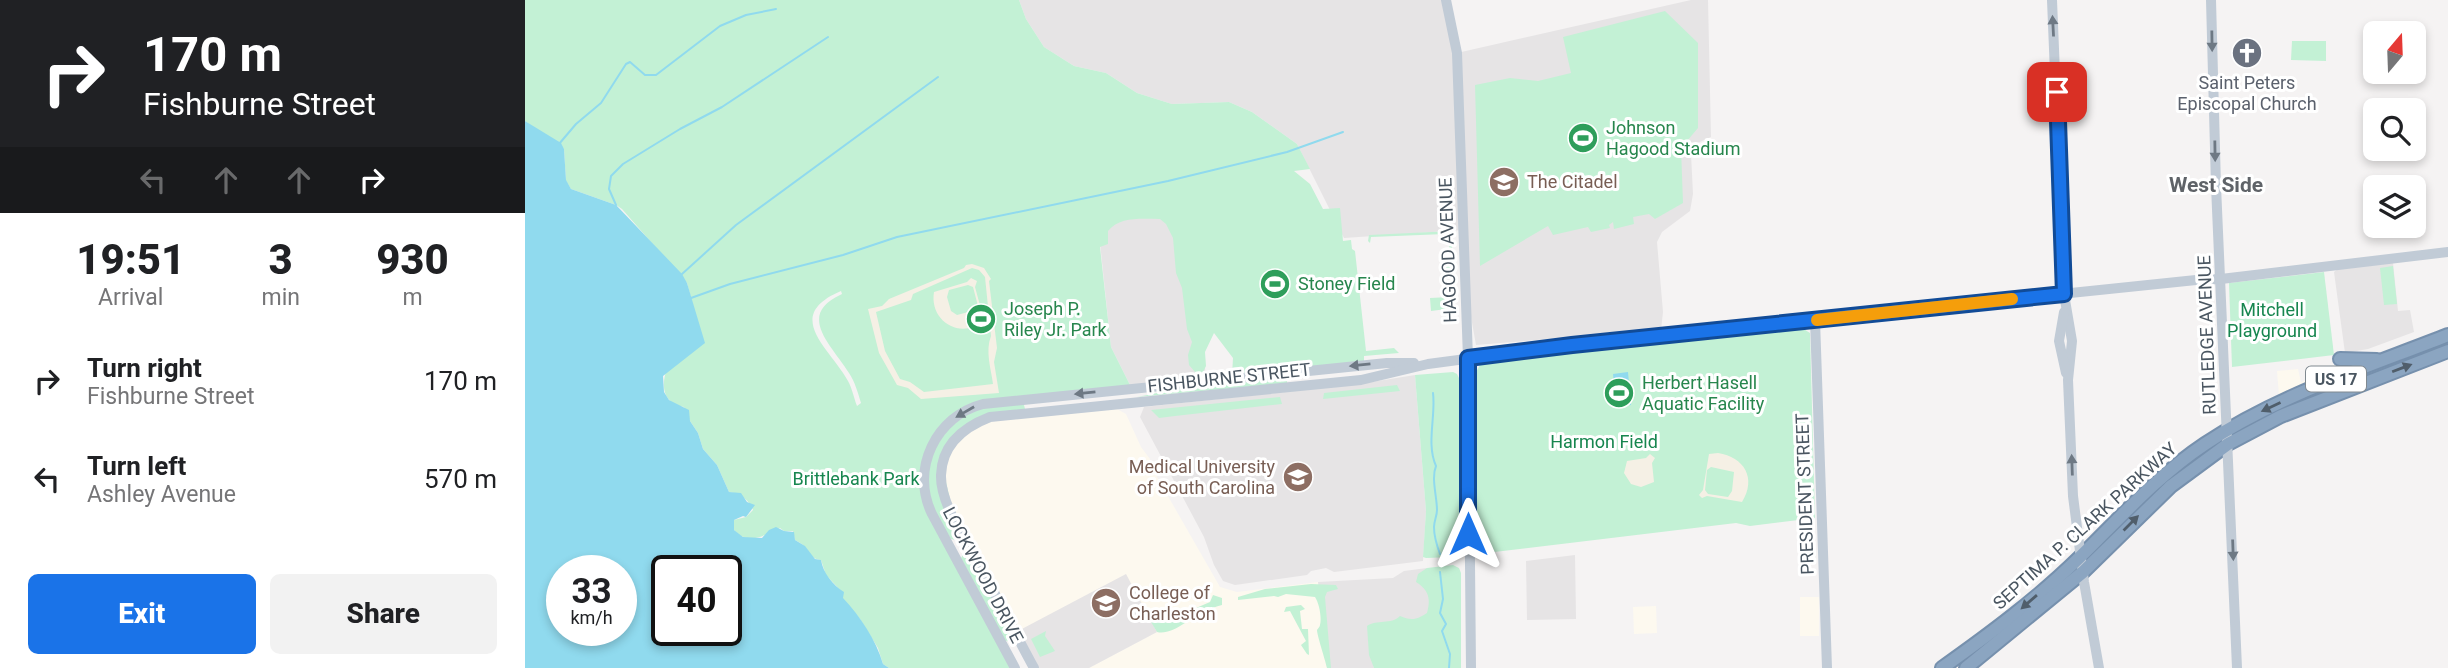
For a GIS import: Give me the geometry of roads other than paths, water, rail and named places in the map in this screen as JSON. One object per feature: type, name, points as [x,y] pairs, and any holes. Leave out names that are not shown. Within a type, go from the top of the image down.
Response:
[{"type":"highway","name":"SEPTIMA P. CLARK PARKWAY","points":[[1942,668],[2011,618],[2080,557],[2127,508],[2173,467],[2227,431],[2287,400],[2448,335]]},
{"type":"highway","name":"SEPTIMA P. CLARK PARKWAY","points":[[1966,668],[2083,572],[2163,493],[2228,444],[2281,416],[2448,351]]},
{"type":"highway","points":[[2340,359],[2384,360]]},
{"type":"street","name":"HAGOOD AVENUE","points":[[1445,0],[1457,53],[1468,358],[1471,668]]},
{"type":"street","points":[[2052,0],[2066,306],[2059,341],[2068,380],[2073,496],[2080,557],[2099,668]]},
{"type":"street","name":"RUTLEDGE AVENUE","points":[[2211,0],[2238,668]]},
{"type":"street","name":"FISHBURNE STREET","points":[[1031,413],[1361,380],[1428,364],[1572,345],[2221,279],[2448,251]]},
{"type":"street","name":"PRESIDENT STREET","points":[[1815,320],[1827,668]]},
{"type":"street","name":"FISHBURNE STREET","points":[[1031,399],[1387,363],[1428,364]]},
{"type":"street","points":[[1298,372],[1300,387]]},
{"type":"street","points":[[1115,390],[1125,404]]},
{"type":"street","points":[[1031,399],[1031,413]]},
{"type":"street","name":"LOCKWOOD DRIVE","points":[[1015,668],[929,508],[925,493],[926,466],[934,440],[954,419],[972,407],[1031,399]]},
{"type":"street","name":"LOCKWOOD DRIVE","points":[[1031,413],[990,417],[974,423],[964,430],[948,449],[941,468],[944,499],[1034,668]]},
{"type":"street","points":[[951,551],[967,542]]},
{"type":"street","points":[[1005,650],[1020,641]]},
{"type":"water","points":[[525,121],[561,143],[564,149],[566,180],[571,189],[616,205],[682,274],[687,283],[705,343],[663,376],[664,392],[669,400],[689,410],[690,421],[698,433],[703,449],[717,465],[729,492],[741,493],[747,502],[755,505],[746,517],[734,520],[734,530],[743,537],[762,538],[776,527],[794,532],[795,540],[805,546],[815,559],[821,560],[829,578],[844,592],[843,598],[867,629],[883,664],[889,668],[525,668]]},
{"type":"water","points":[[1628,372],[1631,405],[1616,406],[1613,374]]},
{"type":"waterway","points":[[559,144],[576,124],[601,103],[626,64],[630,62],[645,75],[656,75],[720,26],[746,15],[776,9]]},
{"type":"waterway","points":[[616,205],[609,189],[611,176],[623,164],[722,107],[828,37]]},
{"type":"waterway","points":[[682,274],[736,225],[938,77]]},
{"type":"waterway","points":[[691,298],[730,284],[843,255],[897,237],[1168,181],[1287,152],[1343,132]]},
{"type":"waterway","points":[[1433,393],[1431,439],[1436,466],[1434,482],[1437,510],[1434,530],[1440,554]]},
{"type":"waterway","points":[[1440,572],[1443,599],[1440,613],[1446,624],[1442,631],[1450,654],[1449,668]]},
{"type":"place","name":"Saint Peters Episcopal Church","points":[[2247,53]]},
{"type":"place","name":"Johnson Hagood Stadium","points":[[1583,138]]},
{"type":"place","name":"The Citadel","points":[[1504,182]]},
{"type":"place","name":"Stoney Field","points":[[1275,284]]},
{"type":"place","name":"Joseph P. Riley Jr. Park","points":[[981,319]]},
{"type":"place","name":"Herbert Hasell Aquatic Facility","points":[[1619,393]]},
{"type":"place","name":"Medical University of South Carolina","points":[[1298,477]]},
{"type":"place","name":"College of Charleston","points":[[1106,603]]},
{"type":"district","name":"West Side","points":[[2216,185]]},
{"type":"park label","name":"Mitchell Playground","points":[[2272,320]]},
{"type":"park label","name":"Harmon Field","points":[[1604,442]]},
{"type":"park label","name":"Brittlebank Park","points":[[856,479]]}]
